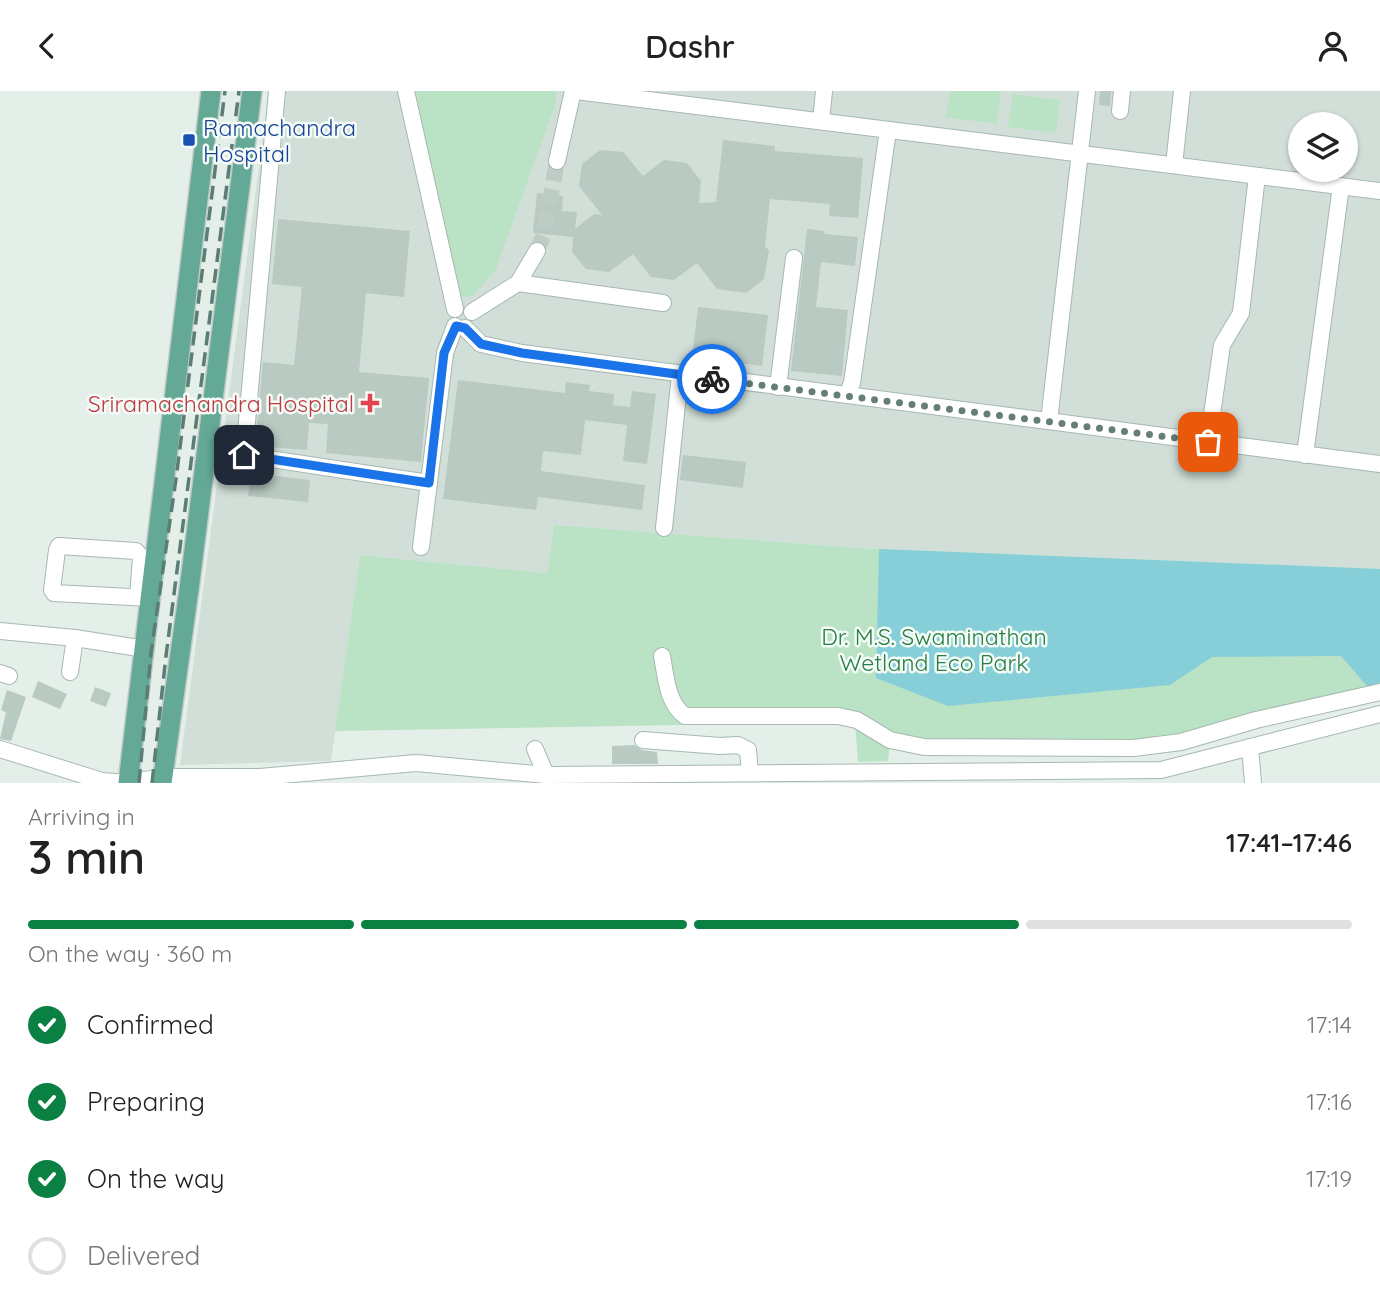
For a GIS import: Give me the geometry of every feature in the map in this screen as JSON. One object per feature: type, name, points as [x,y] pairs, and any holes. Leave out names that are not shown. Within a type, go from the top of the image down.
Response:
[{"type":"main road","points":[[128,783],[145,649],[144,597],[211,91]]},
{"type":"main road","points":[[162,780],[190,582],[252,91]]},
{"type":"street","points":[[277,91],[244,455],[429,483]]},
{"type":"street","points":[[406,91],[455,309],[451,318],[464,322],[481,344],[522,353],[680,375],[1380,464]]},
{"type":"street","points":[[557,161],[574,91],[1380,191]]},
{"type":"street","points":[[821,121],[824,91]]},
{"type":"street","points":[[1049,421],[1087,91]]},
{"type":"street","points":[[1120,111],[1122,91]]},
{"type":"street","points":[[1174,165],[1182,91]]},
{"type":"street","points":[[847,395],[852,383],[888,130]]},
{"type":"street","points":[[1208,442],[1222,345],[1241,313],[1257,176]]},
{"type":"street","points":[[1306,454],[1341,186]]},
{"type":"street","points":[[421,547],[444,353],[464,322],[518,283],[537,251]]},
{"type":"street","points":[[778,387],[794,258]]},
{"type":"street","points":[[518,283],[663,303]]},
{"type":"street","points":[[664,528],[680,375]]},
{"type":"street","points":[[59,546],[136,551],[141,557],[144,597],[54,593],[52,590],[59,546]]},
{"type":"street","points":[[0,631],[75,638],[145,649]]},
{"type":"street","points":[[70,672],[75,638]]},
{"type":"street","points":[[662,656],[670,697],[676,710],[685,716],[838,716],[858,720],[890,740],[924,747],[1135,748],[1181,742],[1256,720],[1380,692]]},
{"type":"street","points":[[0,749],[102,781],[128,783],[234,780],[416,763],[492,777],[525,779],[546,775],[750,773],[786,778],[906,772],[962,777],[1161,770],[1380,714]]},
{"type":"street","points":[[643,740],[738,745],[748,750],[750,773]]},
{"type":"street","points":[[890,740],[906,772]]},
{"type":"street","points":[[1250,747],[1253,783]]},
{"type":"street","points":[[535,749],[546,775]]},
{"type":"shaded area","points":[[269,91],[1380,91],[1380,569],[859,548],[554,525],[547,573],[360,555],[331,761],[180,765]]},
{"type":"green space","points":[[416,91],[556,91],[556,102],[496,269],[473,296],[455,297]]},
{"type":"green space","points":[[950,91],[1001,91],[997,124],[946,117]]},
{"type":"green space","points":[[1013,94],[1060,100],[1056,133],[1008,127]]},
{"type":"green space","name":"Dr. M.S. Swaminathan Wetland Eco Park","points":[[554,525],[859,548],[1380,569],[1380,692],[1181,742],[890,740],[888,761],[858,762],[855,722],[335,731],[360,555],[547,573]]},
{"type":"water","points":[[879,549],[1380,569],[1380,692],[1373,693],[1341,656],[1212,657],[1170,685],[948,706],[876,678]]},
{"type":"building","points":[[1100,91],[1111,91],[1110,106],[1099,105]]},
{"type":"building","points":[[723,140],[775,146],[775,151],[863,158],[858,218],[829,216],[830,204],[770,199],[765,246],[769,251],[764,279],[746,293],[717,289],[697,263],[674,280],[651,277],[633,254],[609,272],[586,269],[572,252],[573,237],[533,233],[537,193],[563,196],[562,211],[577,212],[575,229],[594,214],[602,215],[579,186],[582,164],[600,150],[623,152],[643,176],[664,160],[687,163],[701,181],[699,203],[716,202]]},
{"type":"building","points":[[278,219],[410,231],[404,297],[366,293],[359,372],[429,378],[421,462],[326,453],[328,424],[309,423],[307,450],[255,446],[263,362],[294,365],[302,287],[272,284]]},
{"type":"building","points":[[807,229],[825,231],[824,234],[858,237],[855,266],[821,262],[816,307],[848,310],[842,376],[791,371]]},
{"type":"building","points":[[698,307],[768,315],[762,366],[692,357]]},
{"type":"building","points":[[458,380],[565,393],[566,382],[590,385],[589,391],[614,394],[613,405],[630,407],[632,391],[656,394],[647,464],[623,461],[627,425],[585,420],[581,455],[543,451],[541,471],[645,485],[642,510],[538,497],[536,510],[443,499]]},
{"type":"building","points":[[683,455],[746,462],[743,488],[680,480]]},
{"type":"building","points":[[251,473],[310,480],[308,502],[248,496]]},
{"type":"building","points":[[38,681],[67,694],[60,709],[32,697]]},
{"type":"building","points":[[95,687],[111,693],[106,707],[90,701]]},
{"type":"building","points":[[7,690],[26,697],[11,741],[0,739],[6,712],[1,710]]},
{"type":"building","points":[[634,745],[642,750],[657,752],[658,764],[612,764],[612,746]]},
{"type":"tunnel","points":[[537,251],[544,234],[557,161]]},
{"type":"railway","points":[[139,783],[151,653],[225,91]]},
{"type":"railway","points":[[152,783],[239,91]]},
{"type":"way so far","points":[[712,379],[1208,442]]},
{"type":"place","name":"Ramachandra Hospital","points":[[189,140]]},
{"type":"place","name":"Sriramachandra Hospital","points":[[370,403]]},
{"type":"route","points":[[244,455],[429,483],[444,353],[456,326],[465,328],[481,344],[522,353],[712,379]]}]
